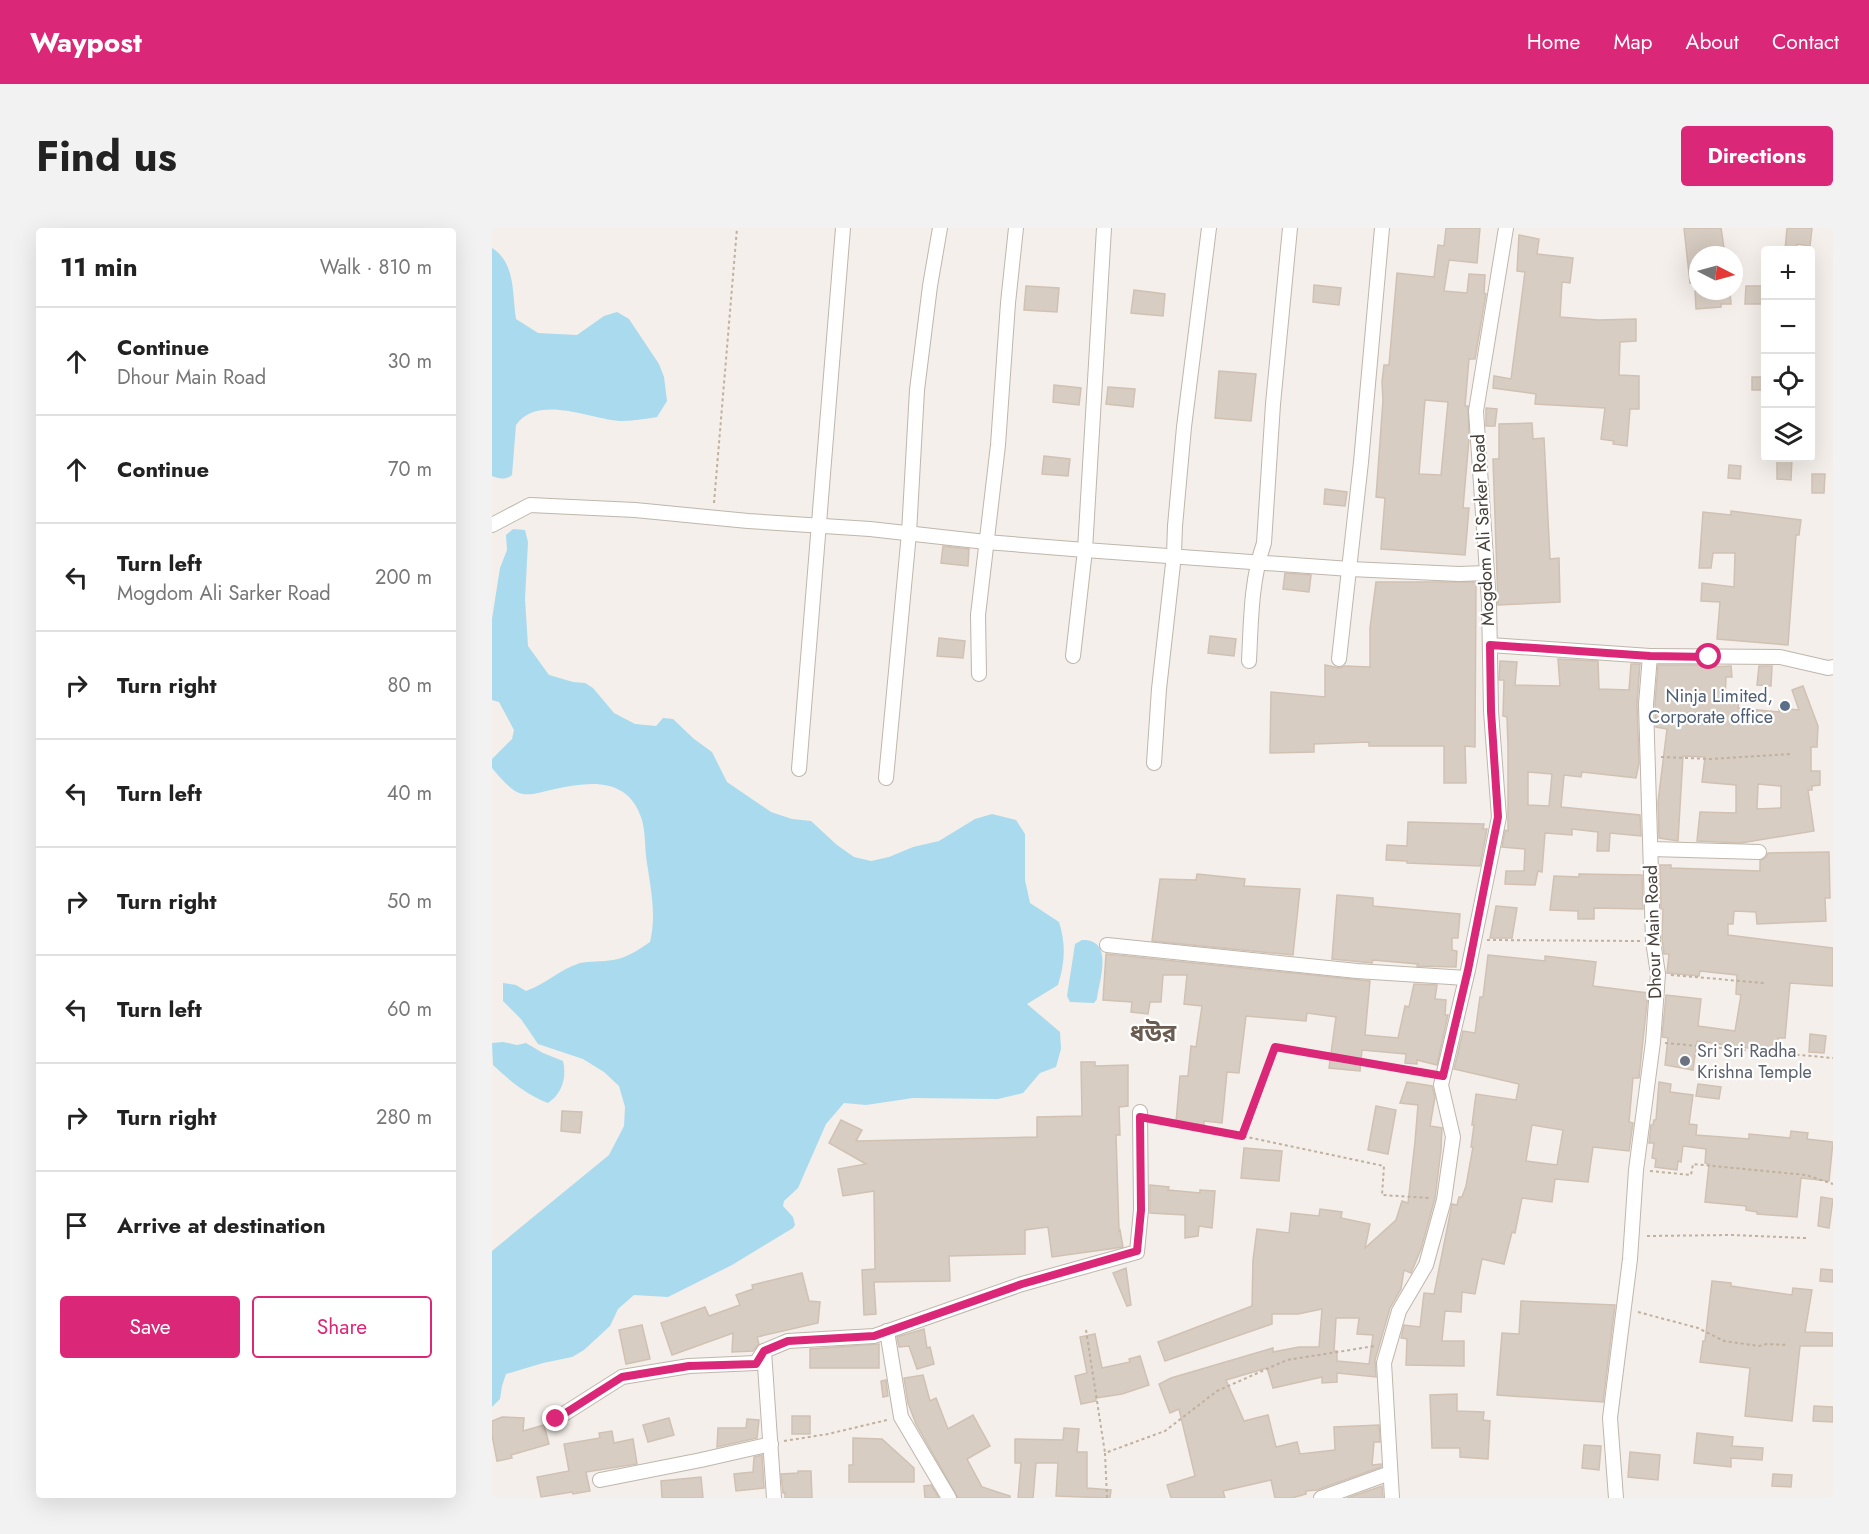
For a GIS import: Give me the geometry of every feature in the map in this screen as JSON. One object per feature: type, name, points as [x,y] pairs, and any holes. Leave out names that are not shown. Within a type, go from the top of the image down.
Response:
[{"type":"street","points":[[799,770],[843,228]]},
{"type":"street","points":[[886,778],[909,533],[917,390],[940,228]]},
{"type":"street","points":[[979,674],[978,615],[998,445],[1016,228]]},
{"type":"street","points":[[1073,656],[1085,550],[1104,228]]},
{"type":"street","points":[[1154,763],[1184,427],[1209,228]]},
{"type":"street","points":[[1249,661],[1257,562],[1264,543],[1290,228]]},
{"type":"street","points":[[1339,659],[1350,569],[1382,228]]},
{"type":"street","name":"Mogdom Ali Sarker Road","points":[[1392,1498],[1384,1363],[1399,1311],[1426,1265],[1444,1200],[1453,1137],[1441,1085],[1466,978],[1498,817],[1491,711],[1487,573],[1476,411],[1506,228]]},
{"type":"street","points":[[492,525],[530,505],[636,510],[1085,550],[1350,569],[1459,574],[1487,573]]},
{"type":"street","points":[[1490,645],[1650,656],[1780,657],[1828,668],[1833,667]]},
{"type":"street","name":"Dhour Main Road","points":[[1616,1498],[1610,1418],[1632,1237],[1636,1170],[1653,1042],[1658,974],[1653,941],[1646,704],[1650,656]]},
{"type":"street","points":[[1651,849],[1759,852]]},
{"type":"street","points":[[1107,945],[1357,971],[1466,978]]},
{"type":"street","points":[[556,1419],[622,1377],[689,1366],[756,1364],[764,1351],[788,1341],[874,1336],[1022,1284],[1137,1251],[1141,1210],[1140,1114]]},
{"type":"street","points":[[887,1331],[901,1417],[949,1498]]},
{"type":"street","points":[[764,1351],[774,1498]]},
{"type":"street","points":[[600,1480],[701,1460],[771,1443]]},
{"type":"street","points":[[1321,1498],[1390,1473]]},
{"type":"path","points":[[713,518],[737,228]]},
{"type":"path","points":[[1648,757],[1711,759],[1790,754]]},
{"type":"path","points":[[1474,940],[1653,941]]},
{"type":"path","points":[[1658,974],[1764,983]]},
{"type":"path","points":[[1653,1042],[1833,1058]]},
{"type":"path","points":[[1242,1136],[1275,1047],[1443,1076]]},
{"type":"path","points":[[1140,1114],[1384,1166],[1382,1195],[1444,1200]]},
{"type":"path","points":[[1636,1170],[1691,1175],[1693,1164],[1806,1175],[1833,1184]]},
{"type":"path","points":[[1632,1237],[1732,1234],[1806,1239]]},
{"type":"path","points":[[1624,1308],[1698,1328],[1724,1341],[1759,1346],[1788,1345]]},
{"type":"path","points":[[1086,1330],[1105,1453],[1107,1498]]},
{"type":"path","points":[[1105,1453],[1165,1431],[1217,1391],[1287,1360],[1390,1344]]},
{"type":"path","points":[[771,1443],[828,1434],[901,1417]]},
{"type":"water","points":[[492,248],[500,254],[509,270],[516,319],[538,333],[577,335],[604,316],[617,312],[629,319],[659,364],[664,377],[667,401],[657,417],[619,421],[565,411],[537,411],[526,416],[516,425],[512,475],[507,478],[492,476]]},
{"type":"water","points":[[513,529],[525,530],[528,542],[525,599],[528,646],[549,675],[585,683],[593,688],[614,713],[635,724],[656,726],[663,718],[673,719],[712,752],[727,782],[771,812],[792,819],[811,821],[854,857],[871,861],[889,857],[913,847],[939,841],[975,819],[992,814],[1016,820],[1025,834],[1025,880],[1030,903],[1059,922],[1064,954],[1058,985],[1027,1004],[1060,1032],[1061,1049],[1056,1067],[1040,1073],[1023,1093],[998,1099],[913,1098],[866,1105],[844,1103],[826,1124],[798,1188],[784,1201],[783,1206],[793,1217],[795,1225],[793,1228],[732,1265],[668,1297],[634,1295],[618,1309],[610,1326],[584,1350],[572,1357],[506,1374],[500,1399],[492,1407],[492,1251],[609,1155],[624,1126],[625,1107],[619,1086],[604,1072],[583,1059],[538,1044],[521,1019],[503,1001],[503,983],[516,985],[526,991],[580,963],[628,956],[650,942],[653,921],[643,824],[636,806],[628,796],[607,785],[595,784],[523,794],[511,788],[492,768],[492,759],[512,739],[514,730],[499,702],[492,700],[492,619],[500,568],[507,550],[506,535]]},
{"type":"water","points":[[1082,940],[1092,941],[1102,953],[1102,971],[1097,999],[1094,1003],[1070,1002],[1067,996],[1075,944]]},
{"type":"water","points":[[503,1042],[517,1045],[526,1043],[563,1061],[562,1085],[553,1099],[548,1103],[533,1096],[493,1065],[492,1043]]},
{"type":"building","points":[[1446,228],[1480,228],[1477,263],[1449,260],[1444,291],[1467,293],[1469,274],[1485,275],[1484,293],[1486,294],[1475,359],[1469,359],[1465,406],[1468,406],[1469,439],[1463,508],[1469,508],[1465,555],[1381,549],[1385,498],[1376,497],[1383,400],[1382,382],[1384,365],[1389,365],[1397,273],[1434,277],[1438,245],[1444,246]],"holes":[[[1425,400],[1448,402],[1441,475],[1419,474]]]},
{"type":"building","points":[[1684,228],[1721,228],[1724,246],[1689,246],[1689,274]]},
{"type":"building","points":[[1787,228],[1812,228],[1810,246],[1797,244],[1797,246],[1785,246]]},
{"type":"building","points":[[1519,235],[1539,239],[1537,254],[1573,258],[1570,283],[1562,282],[1560,317],[1599,320],[1636,319],[1636,341],[1620,342],[1619,375],[1639,376],[1639,409],[1630,409],[1627,446],[1601,439],[1605,408],[1535,404],[1536,394],[1493,388],[1494,376],[1511,379],[1525,272],[1517,271]]},
{"type":"building","points":[[1314,285],[1341,288],[1339,305],[1313,302]]},
{"type":"building","points":[[1026,286],[1059,288],[1057,312],[1024,310]]},
{"type":"building","points":[[1746,286],[1761,286],[1761,304],[1745,304]]},
{"type":"building","points":[[1134,290],[1165,294],[1163,316],[1131,313]]},
{"type":"building","points":[[1696,300],[1731,300],[1731,304],[1721,304],[1721,307],[1696,309]]},
{"type":"building","points":[[1219,371],[1256,374],[1251,421],[1215,418]]},
{"type":"building","points":[[1752,377],[1761,377],[1761,390],[1752,390]]},
{"type":"building","points":[[1054,385],[1081,388],[1079,405],[1053,402]]},
{"type":"building","points":[[1108,387],[1135,389],[1133,407],[1106,404]]},
{"type":"building","points":[[1486,408],[1497,409],[1495,426],[1486,426]]},
{"type":"building","points":[[1532,423],[1533,439],[1544,438],[1550,559],[1559,558],[1560,602],[1498,605],[1493,459],[1499,459],[1499,424]]},
{"type":"building","points":[[1044,456],[1070,459],[1068,476],[1042,474]]},
{"type":"building","points":[[1777,462],[1792,462],[1791,480],[1777,479]]},
{"type":"building","points":[[1729,465],[1741,466],[1740,479],[1728,478]]},
{"type":"building","points":[[1812,474],[1825,474],[1824,493],[1812,493]]},
{"type":"building","points":[[1325,489],[1347,492],[1345,506],[1324,504]]},
{"type":"building","points":[[1731,511],[1801,520],[1799,535],[1796,535],[1788,645],[1717,639],[1720,602],[1701,601],[1702,583],[1734,587],[1735,553],[1713,553],[1711,568],[1699,568],[1703,512],[1731,515]]},
{"type":"building","points":[[943,546],[969,549],[968,566],[941,563]]},
{"type":"building","points":[[1285,573],[1311,575],[1309,592],[1283,589]]},
{"type":"building","points":[[1376,582],[1476,582],[1475,747],[1465,746],[1466,783],[1444,783],[1444,746],[1369,746],[1369,742],[1314,744],[1314,752],[1270,753],[1271,692],[1325,697],[1325,665],[1339,668],[1345,666],[1370,667],[1370,628]]},
{"type":"building","points":[[1210,636],[1236,639],[1234,656],[1208,653]]},
{"type":"building","points":[[939,638],[965,641],[963,658],[937,656]]},
{"type":"building","points":[[1558,659],[1598,661],[1599,689],[1629,690],[1631,664],[1640,664],[1637,704],[1639,763],[1636,778],[1582,772],[1581,777],[1564,775],[1561,807],[1640,815],[1641,836],[1610,833],[1609,851],[1597,851],[1598,832],[1572,829],[1572,835],[1545,833],[1542,872],[1538,871],[1535,885],[1505,884],[1506,871],[1524,871],[1525,849],[1502,847],[1505,830],[1508,831],[1508,748],[1507,717],[1503,716],[1504,680],[1499,680],[1500,661],[1517,662],[1515,685],[1560,686]],"holes":[[[1528,772],[1552,774],[1549,806],[1528,805]]]},
{"type":"building","points":[[1658,665],[1731,666],[1732,677],[1726,677],[1725,699],[1739,700],[1738,708],[1779,712],[1779,708],[1799,710],[1792,690],[1803,686],[1818,726],[1817,747],[1811,747],[1811,771],[1820,771],[1820,785],[1812,786],[1812,790],[1808,790],[1814,831],[1741,843],[1697,841],[1700,812],[1736,813],[1736,785],[1702,782],[1705,757],[1683,756],[1678,841],[1659,838],[1658,802],[1667,729],[1656,727]],"holes":[[[1758,784],[1781,786],[1781,808],[1757,809]]]},
{"type":"building","points":[[1759,666],[1772,666],[1771,686],[1757,685]]},
{"type":"building","points":[[1408,822],[1484,824],[1483,829],[1487,829],[1480,866],[1386,860],[1387,845],[1407,846]]},
{"type":"building","points":[[1829,852],[1830,898],[1825,898],[1826,921],[1757,924],[1756,912],[1734,911],[1733,924],[1728,924],[1728,935],[1833,948],[1833,986],[1790,983],[1785,1038],[1778,1038],[1776,1052],[1697,1041],[1693,1070],[1665,1065],[1668,1038],[1662,1037],[1666,995],[1701,999],[1698,1026],[1735,1031],[1741,995],[1736,994],[1737,975],[1700,971],[1699,976],[1667,973],[1669,954],[1664,954],[1662,939],[1663,909],[1661,909],[1660,865],[1671,865],[1671,868],[1760,871],[1760,861],[1768,853]]},
{"type":"building","points":[[1197,874],[1245,879],[1244,886],[1300,889],[1293,955],[1152,941],[1160,879],[1196,880]]},
{"type":"building","points":[[1579,874],[1642,875],[1643,909],[1594,908],[1594,919],[1578,919],[1578,911],[1550,910],[1554,876],[1579,877]]},
{"type":"building","points":[[1337,895],[1373,898],[1373,906],[1460,914],[1458,938],[1452,938],[1452,950],[1457,951],[1456,967],[1332,959]]},
{"type":"building","points":[[1496,906],[1517,908],[1512,938],[1490,938]]},
{"type":"building","points":[[1106,954],[1370,981],[1365,1035],[1398,1038],[1405,1006],[1409,1007],[1414,984],[1437,985],[1435,999],[1446,1000],[1445,1015],[1448,1015],[1437,1065],[1417,1060],[1417,1064],[1405,1063],[1406,1054],[1362,1050],[1360,1071],[1329,1068],[1336,1017],[1307,1013],[1306,1021],[1246,1016],[1239,1073],[1227,1072],[1222,1123],[1204,1121],[1204,1125],[1176,1122],[1180,1076],[1188,1076],[1191,1046],[1196,1047],[1202,1006],[1184,1004],[1187,975],[1163,975],[1161,1002],[1150,1002],[1148,1014],[1131,1012],[1132,1002],[1103,1000]]},
{"type":"building","points":[[1488,955],[1545,961],[1545,956],[1596,962],[1593,986],[1648,993],[1639,1078],[1633,1078],[1629,1122],[1633,1123],[1629,1151],[1593,1147],[1588,1182],[1555,1179],[1552,1202],[1522,1198],[1515,1233],[1512,1232],[1504,1264],[1482,1259],[1475,1294],[1462,1292],[1461,1312],[1445,1311],[1442,1341],[1464,1341],[1464,1366],[1406,1365],[1407,1339],[1401,1338],[1404,1325],[1420,1327],[1424,1293],[1434,1294],[1452,1204],[1457,1205],[1466,1186],[1473,1147],[1471,1147],[1474,1125],[1472,1125],[1476,1094],[1516,1100],[1519,1084],[1454,1069],[1463,1031],[1475,1033],[1480,997],[1483,997]],"holes":[[[1532,1125],[1563,1130],[1557,1165],[1526,1161]]]},
{"type":"building","points":[[1810,1034],[1826,1036],[1824,1053],[1809,1052]]},
{"type":"building","points":[[1081,1062],[1095,1062],[1095,1066],[1128,1065],[1128,1106],[1119,1107],[1120,1135],[1116,1135],[1119,1231],[1123,1247],[1052,1257],[1048,1227],[1025,1230],[1025,1254],[949,1256],[950,1281],[874,1282],[876,1314],[864,1315],[862,1270],[875,1269],[874,1191],[843,1196],[838,1169],[866,1164],[829,1143],[841,1120],[862,1130],[856,1141],[1037,1137],[1037,1117],[1082,1116]]},
{"type":"building","points":[[1407,1082],[1432,1086],[1435,1097],[1430,1126],[1442,1128],[1441,1150],[1435,1198],[1421,1249],[1411,1273],[1404,1270],[1401,1289],[1390,1308],[1375,1360],[1376,1377],[1337,1373],[1337,1382],[1322,1383],[1322,1377],[1273,1388],[1267,1368],[1226,1380],[1244,1421],[1268,1415],[1276,1447],[1297,1442],[1300,1454],[1335,1450],[1334,1427],[1379,1425],[1380,1442],[1374,1442],[1372,1465],[1381,1464],[1381,1467],[1317,1490],[1306,1491],[1306,1494],[1292,1498],[1275,1498],[1271,1480],[1223,1491],[1225,1498],[1171,1498],[1167,1485],[1195,1476],[1179,1409],[1170,1413],[1159,1384],[1171,1378],[1273,1348],[1273,1352],[1299,1347],[1319,1347],[1322,1309],[1298,1314],[1272,1314],[1272,1324],[1165,1361],[1158,1342],[1252,1306],[1253,1260],[1257,1229],[1289,1233],[1291,1213],[1319,1216],[1320,1209],[1342,1212],[1341,1218],[1370,1224],[1365,1248],[1396,1220],[1402,1201],[1408,1203],[1418,1105],[1400,1103]],"holes":[[[1336,1318],[1359,1318],[1357,1334],[1373,1335],[1369,1364],[1337,1361],[1337,1351],[1334,1351]]]},
{"type":"building","points":[[1659,1082],[1671,1084],[1670,1092],[1693,1095],[1689,1124],[1697,1125],[1696,1135],[1749,1139],[1749,1134],[1790,1138],[1791,1131],[1808,1133],[1807,1139],[1833,1142],[1829,1181],[1801,1178],[1797,1217],[1757,1214],[1757,1212],[1746,1210],[1746,1206],[1705,1202],[1709,1164],[1705,1163],[1706,1149],[1683,1146],[1681,1162],[1678,1161],[1677,1170],[1655,1167],[1656,1159],[1652,1158],[1654,1143],[1649,1143],[1651,1125],[1656,1120]]},
{"type":"building","points":[[1698,1084],[1721,1087],[1719,1099],[1696,1096]]},
{"type":"building","points":[[1376,1106],[1396,1110],[1388,1154],[1368,1150]]},
{"type":"building","points":[[562,1111],[582,1112],[580,1133],[561,1131]]},
{"type":"building","points":[[1244,1148],[1282,1151],[1279,1181],[1241,1178]]},
{"type":"building","points":[[1150,1185],[1169,1187],[1168,1190],[1200,1193],[1200,1190],[1215,1191],[1212,1228],[1199,1226],[1198,1236],[1185,1238],[1185,1215],[1150,1213]]},
{"type":"building","points":[[1821,1197],[1833,1199],[1829,1228],[1818,1226]]},
{"type":"building","points":[[1126,1268],[1131,1305],[1127,1306],[1113,1273]]},
{"type":"building","points":[[1821,1269],[1833,1270],[1833,1282],[1820,1281]]},
{"type":"building","points":[[802,1273],[809,1301],[820,1302],[818,1323],[757,1337],[759,1344],[753,1351],[732,1352],[733,1333],[672,1355],[661,1323],[705,1307],[709,1316],[740,1305],[736,1295],[753,1289],[752,1285]]},
{"type":"building","points":[[1712,1281],[1792,1295],[1793,1288],[1812,1290],[1805,1332],[1833,1333],[1833,1346],[1800,1346],[1792,1421],[1745,1416],[1750,1368],[1700,1362],[1703,1341],[1705,1341]]},
{"type":"building","points":[[1521,1301],[1615,1305],[1603,1402],[1497,1395],[1502,1333],[1519,1334]]},
{"type":"building","points":[[642,1325],[650,1359],[626,1364],[619,1330]]},
{"type":"building","points":[[924,1329],[927,1348],[930,1347],[934,1364],[917,1369],[909,1346],[899,1347],[897,1337]]},
{"type":"building","points":[[1095,1334],[1102,1368],[1130,1362],[1129,1359],[1140,1356],[1149,1385],[1081,1404],[1075,1376],[1087,1373],[1080,1337]]},
{"type":"building","points":[[879,1344],[879,1368],[810,1368],[810,1349]]},
{"type":"building","points":[[923,1375],[930,1401],[936,1398],[948,1429],[973,1415],[990,1446],[967,1459],[982,1487],[1010,1496],[1010,1498],[958,1498],[916,1424],[908,1403],[904,1378]]},
{"type":"building","points":[[886,1380],[888,1396],[883,1397],[881,1381]]},
{"type":"building","points":[[1457,1394],[1457,1411],[1484,1412],[1483,1420],[1490,1421],[1488,1459],[1460,1457],[1460,1448],[1432,1448],[1430,1395]]},
{"type":"building","points":[[1814,1406],[1833,1407],[1833,1422],[1813,1421]]},
{"type":"building","points":[[792,1416],[810,1416],[810,1434],[792,1434]]},
{"type":"building","points":[[502,1417],[524,1418],[523,1431],[544,1425],[549,1444],[511,1455],[512,1458],[497,1461],[492,1421]]},
{"type":"building","points":[[669,1418],[674,1435],[648,1442],[643,1425]]},
{"type":"building","points":[[747,1419],[759,1420],[757,1438],[717,1447],[718,1428],[746,1428]]},
{"type":"building","points":[[1064,1428],[1079,1429],[1077,1452],[1087,1452],[1087,1488],[1111,1490],[1110,1498],[1056,1496],[1058,1463],[1036,1463],[1033,1498],[1018,1498],[1021,1463],[1015,1463],[1015,1439],[1063,1440]]},
{"type":"building","points":[[612,1431],[614,1443],[633,1439],[637,1464],[586,1472],[590,1491],[541,1497],[537,1477],[569,1471],[564,1444],[600,1438],[599,1433]]},
{"type":"building","points":[[1697,1433],[1733,1437],[1732,1446],[1763,1448],[1762,1460],[1731,1458],[1731,1467],[1694,1463]]},
{"type":"building","points":[[853,1438],[882,1439],[914,1468],[914,1482],[849,1482],[849,1465],[853,1465]]},
{"type":"building","points":[[1584,1445],[1601,1446],[1599,1470],[1582,1468]]},
{"type":"building","points":[[1630,1452],[1660,1455],[1658,1480],[1628,1477]]},
{"type":"building","points":[[762,1455],[764,1488],[736,1491],[734,1474],[753,1472],[754,1457]]},
{"type":"building","points":[[798,1471],[811,1471],[812,1498],[785,1498],[781,1474],[798,1473]]},
{"type":"building","points":[[1773,1474],[1792,1475],[1791,1487],[1772,1486]]},
{"type":"building","points":[[701,1477],[703,1498],[662,1498],[661,1481]]},
{"type":"building","points":[[931,1485],[939,1498],[925,1498],[924,1486]]},
{"type":"building","points":[[1382,1486],[1383,1498],[1347,1498]]},
{"type":"place","name":"Ninja Limited, Corporate office","points":[[1785,706]]},
{"type":"place","name":"Sri Sri Radha Krishna Temple","points":[[1685,1061]]},
{"type":"district","name":"ধউর","points":[[1153,1033]]},
{"type":"route","points":[[556,1419],[622,1377],[689,1366],[756,1364],[764,1351],[788,1341],[874,1336],[1022,1284],[1137,1251],[1141,1210],[1140,1117],[1242,1136],[1275,1047],[1443,1076],[1468,970],[1498,817],[1491,711],[1490,645],[1650,656],[1709,657]]}]
